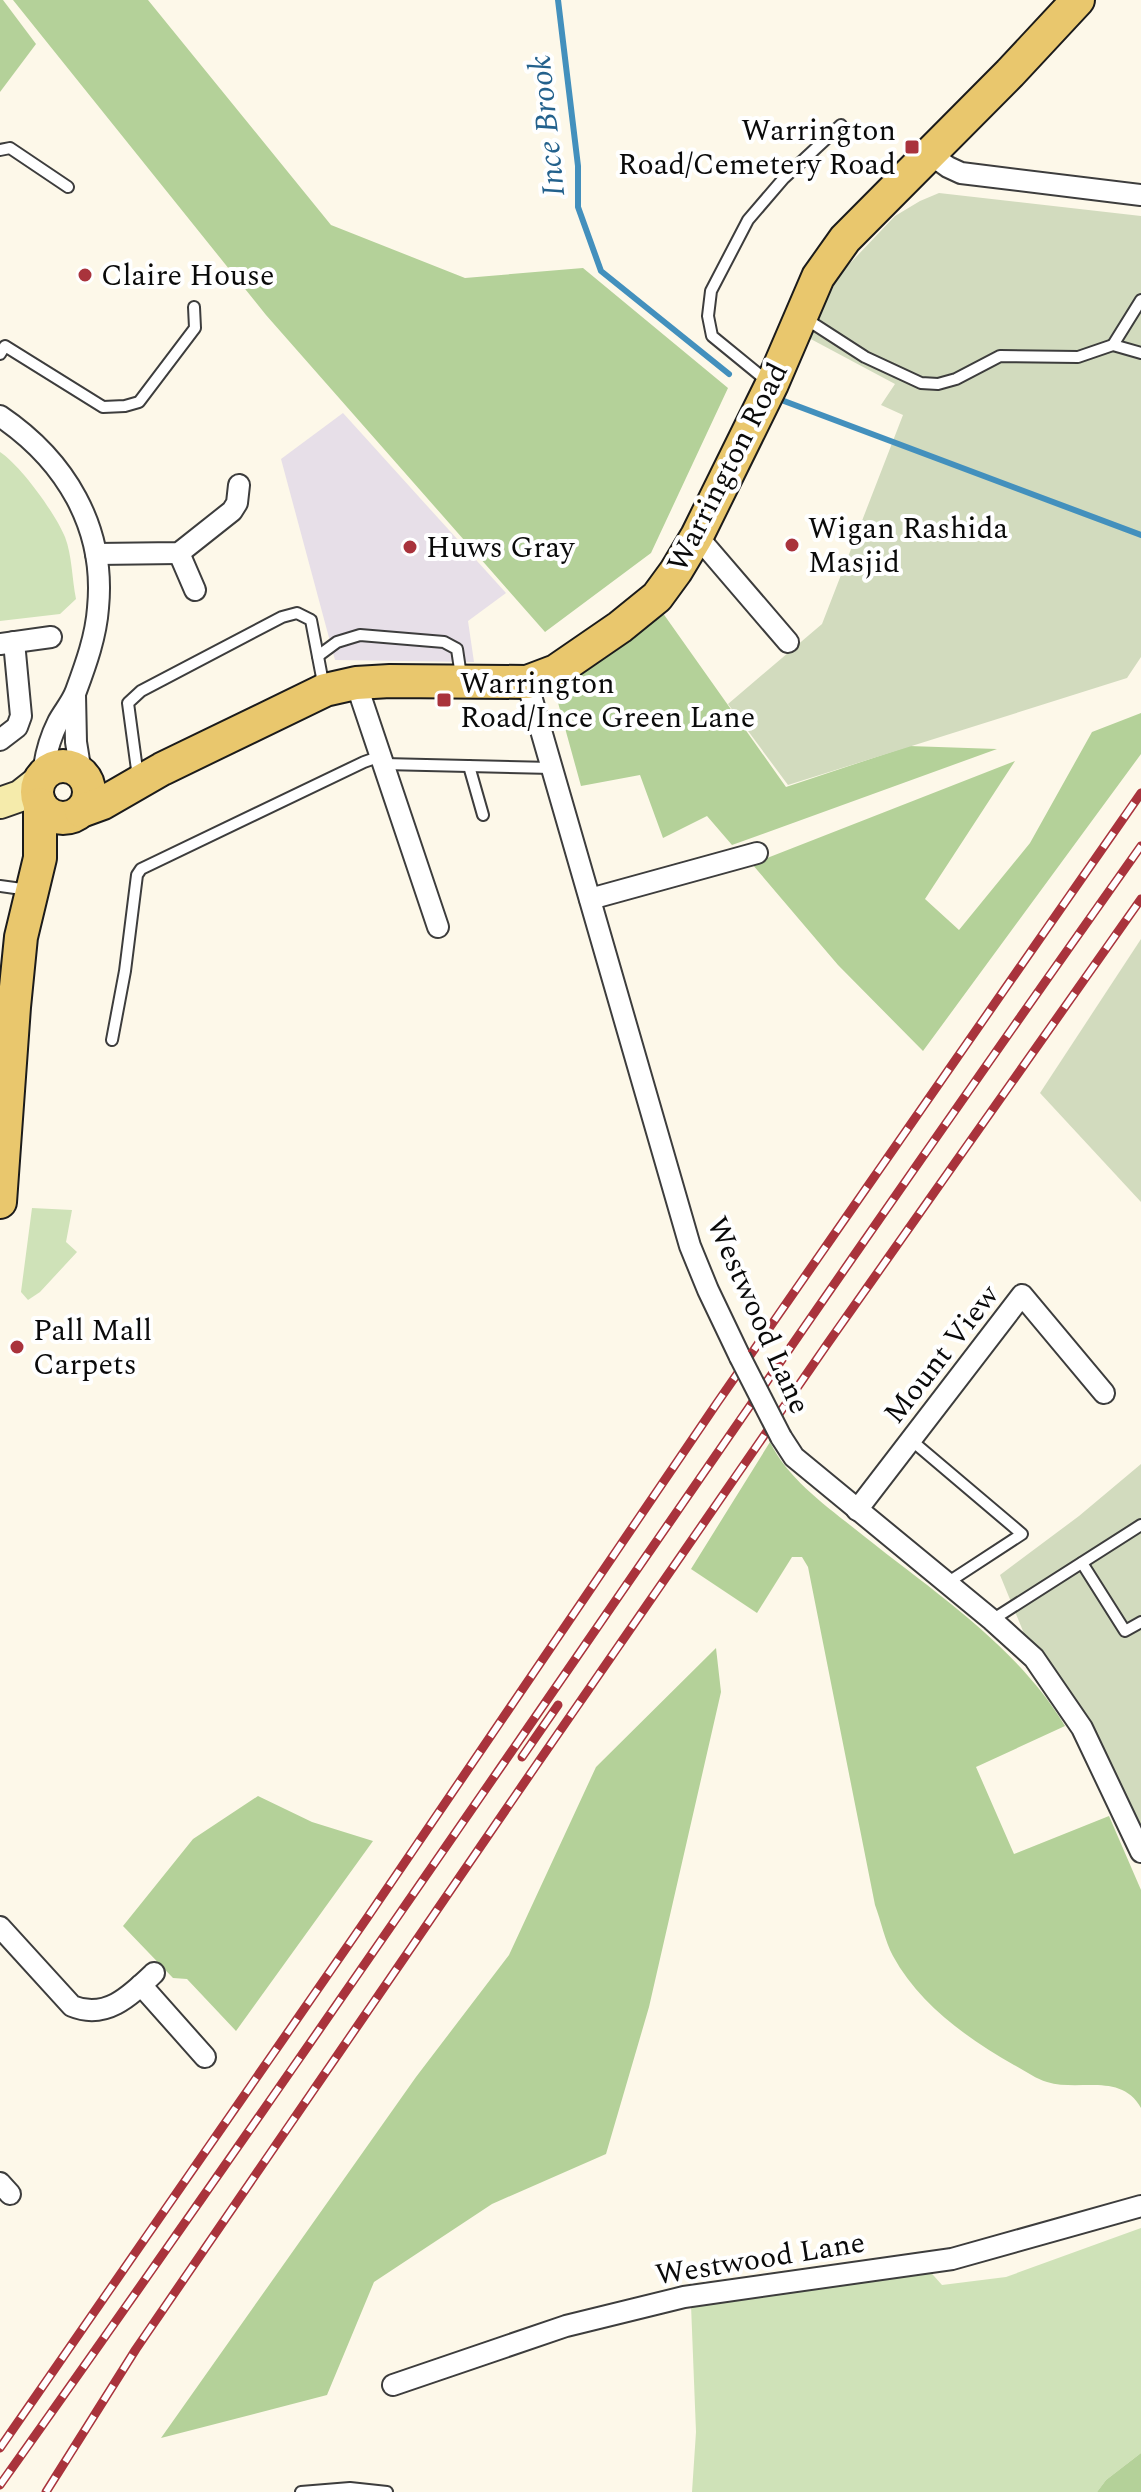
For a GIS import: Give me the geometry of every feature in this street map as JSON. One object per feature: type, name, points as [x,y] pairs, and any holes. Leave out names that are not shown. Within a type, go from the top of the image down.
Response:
[{"type":"main road","name":"Warrington Road","points":[[80,812],[103,803],[147,775],[340,686],[390,681],[527,682],[556,671],[657,597],[697,536],[772,384],[818,277],[845,239],[1078,0]]},
{"type":"main road","points":[[0,1202],[3,1114],[20,950],[42,840],[41,787],[57,766],[74,768],[82,774],[89,797],[34,887]]},
{"type":"main road","name":"Warrington Road","points":[[82,774],[113,778],[147,775]]},
{"type":"main road","points":[[41,787],[46,811],[62,818],[80,812]]},
{"type":"street","points":[[930,154],[961,173],[1141,195]]},
{"type":"street","points":[[0,416],[33,439],[76,494],[88,522],[96,554],[98,609],[90,649],[75,695],[45,751],[41,787],[0,803]]},
{"type":"street","points":[[96,554],[179,553],[232,511],[237,503],[239,485]]},
{"type":"street","points":[[697,536],[788,642]]},
{"type":"street","points":[[179,553],[195,590]]},
{"type":"street","points":[[2,737],[17,727],[21,716],[7,643],[51,637]]},
{"type":"street","name":"Westwood Lane","points":[[527,682],[690,1246],[708,1290],[781,1437],[794,1457],[1034,1658],[1082,1728],[1141,1852]]},
{"type":"street","points":[[340,686],[382,760],[438,927]]},
{"type":"street","points":[[75,695],[76,742],[82,774]]},
{"type":"street","points":[[590,899],[757,853]]},
{"type":"street","name":"Mount View","points":[[857,1510],[1022,1295],[1104,1393]]},
{"type":"street","points":[[0,1927],[72,2006],[82,2010],[106,2010],[148,1979],[205,2057]]},
{"type":"street","name":"Westwood Lane","points":[[393,2385],[566,2326],[690,2295],[952,2259],[1141,2206]]},
{"type":"lane","points":[[772,384],[712,336],[708,316],[711,291],[748,220],[784,178],[841,125]]},
{"type":"lane","points":[[0,150],[10,148],[68,187]]},
{"type":"lane","points":[[1113,345],[1141,300]]},
{"type":"lane","points":[[2,347],[103,407],[125,406],[139,402],[195,328],[194,307]]},
{"type":"lane","points":[[802,316],[865,357],[921,383],[938,384],[956,379],[1000,356],[1078,357],[1113,345],[1141,353]]},
{"type":"lane","points":[[147,775],[128,703],[141,691],[282,617],[297,613],[311,620],[318,656],[340,686]]},
{"type":"lane","points":[[318,656],[337,642],[360,635],[444,642],[457,649],[462,682]]},
{"type":"lane","points":[[112,1040],[125,971],[137,875],[141,869],[364,762],[382,760],[552,768]]},
{"type":"lane","points":[[469,766],[483,815]]},
{"type":"lane","points":[[0,886],[34,887]]},
{"type":"lane","points":[[911,1440],[1022,1534],[947,1583]]},
{"type":"lane","points":[[992,1620],[1141,1525]]},
{"type":"lane","points":[[1082,1563],[1125,1631],[1141,1622]]},
{"type":"lane","points":[[301,2492],[350,2488],[387,2492]]},
{"type":"shaded area","points":[[343,413],[506,593],[468,621],[474,662],[335,660],[281,459]]},
{"type":"green space","points":[[0,0],[36,44],[0,92]]},
{"type":"green space","points":[[13,0],[148,0],[331,225],[465,278],[583,268],[728,388],[651,553],[545,632],[266,315]]},
{"type":"green space","points":[[939,193],[1141,216],[1141,657],[1127,678],[788,785],[728,704],[822,624],[903,415],[881,405],[895,384],[807,337],[836,278],[895,216]]},
{"type":"green space","points":[[0,452],[37,491],[65,537],[76,599],[60,614],[0,621]]},
{"type":"green space","points":[[660,609],[786,787],[909,746],[997,749],[732,845],[707,816],[663,838],[640,775],[581,786],[557,699],[577,666]]},
{"type":"green space","points":[[1141,713],[1141,754],[923,1051],[838,965],[752,864],[1015,761],[925,899],[959,930],[1030,843],[1092,732]]},
{"type":"green space","points":[[1141,939],[1141,1202],[1040,1093]]},
{"type":"green space","points":[[32,1208],[72,1210],[66,1242],[77,1252],[40,1292],[28,1300],[21,1292]]},
{"type":"green space","points":[[770,1442],[786,1467],[808,1490],[996,1643],[1045,1696],[1065,1726],[976,1767],[1014,1854],[1109,1816],[1141,1890],[1141,2108],[1133,2097],[1122,2090],[1098,2085],[1047,2082],[997,2055],[962,2032],[931,2005],[916,1990],[893,1956],[875,1905],[808,1567],[802,1557],[792,1557],[757,1613],[691,1569]]},
{"type":"green space","points":[[1141,1464],[1141,1852],[1034,1658],[1000,1575],[1079,1516]]},
{"type":"green space","points":[[716,1648],[721,1692],[649,2007],[606,2154],[492,2204],[374,2282],[327,2395],[161,2438],[416,2077],[509,1955],[596,1767]]},
{"type":"green space","points":[[258,1796],[312,1822],[373,1841],[236,2031],[187,1979],[173,1978],[123,1926],[193,1839]]},
{"type":"green space","points":[[1141,2228],[1141,2453],[1106,2480],[1097,2492],[692,2492],[696,2432],[691,2305],[885,2275],[901,2278],[926,2267],[942,2285],[1006,2277]]},
{"type":"green space","points":[[1141,2453],[1141,2492],[1097,2492],[1106,2480]]},
{"type":"waterway","name":"Ince Brook","points":[[558,0],[578,166],[578,207],[601,271],[729,374]]},
{"type":"waterway","name":"Ince Brook","points":[[784,401],[1141,535]]},
{"type":"railway","points":[[0,2448],[367,1918],[717,1403],[1141,793]]},
{"type":"railway","points":[[0,2485],[1141,846]]},
{"type":"railway","points":[[46,2492],[136,2349],[535,1767],[828,1343],[1141,899]]},
{"type":"railway","points":[[522,1757],[558,1705]]},
{"type":"place","name":"Warrington Road/Cemetery Road","points":[[912,147]]},
{"type":"place","name":"Claire House","points":[[85,275]]},
{"type":"place","name":"Wigan Rashida Masjid","points":[[792,545]]},
{"type":"place","name":"Huws Gray","points":[[410,547]]},
{"type":"place","name":"Warrington Road/Ince Green Lane","points":[[444,700]]},
{"type":"place","name":"Pall Mall Carpets","points":[[17,1347]]}]
